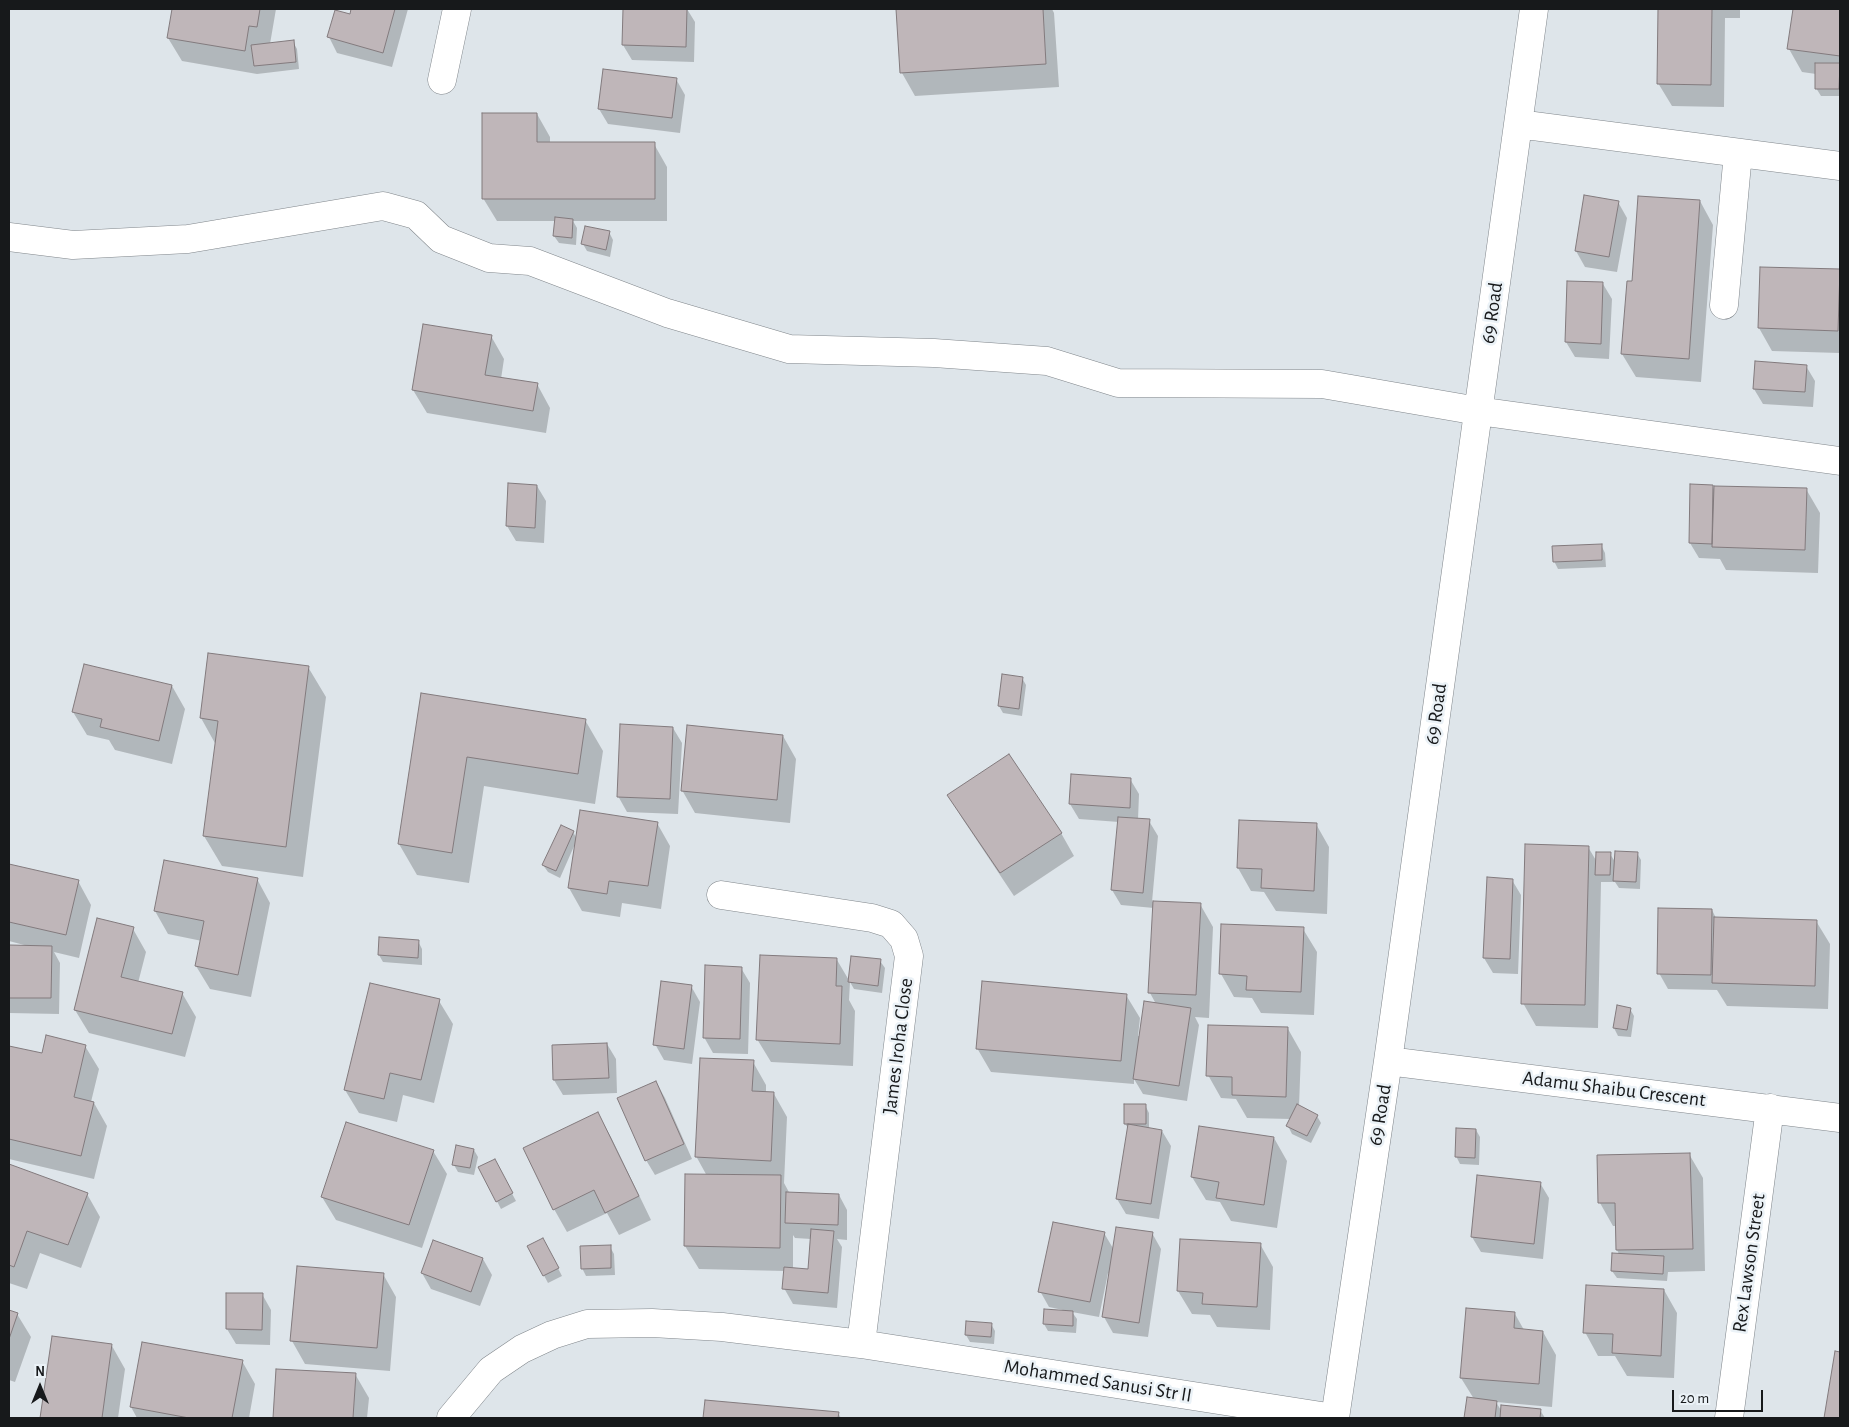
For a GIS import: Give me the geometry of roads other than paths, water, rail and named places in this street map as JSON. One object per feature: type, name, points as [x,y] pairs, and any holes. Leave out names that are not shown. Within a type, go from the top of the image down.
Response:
[{"type":"street","points":[[442,80],[457,9]]},
{"type":"street","name":"69 Road","points":[[1334,1418],[1388,1061],[1534,9]]},
{"type":"street","points":[[1518,124],[1840,166]]},
{"type":"street","points":[[1724,305],[1738,153]]},
{"type":"street","points":[[9,237],[73,245],[188,239],[383,206],[416,215],[441,239],[490,258],[530,261],[667,313],[789,349],[934,353],[1047,362],[1118,383],[1322,384],[1478,411],[1840,461]]},
{"type":"street","name":"James Iroha Close","points":[[721,895],[872,918],[891,924],[904,939],[909,956],[862,1344]]},
{"type":"street","name":"Adamu Shaibu Crescent","points":[[1388,1061],[1840,1118]]},
{"type":"street","name":"Rex Lawson Street","points":[[1728,1418],[1770,1108]]},
{"type":"street","name":"Mohammed Sanusi Str II","points":[[451,1418],[491,1370],[522,1349],[552,1335],[587,1324],[652,1323],[722,1327],[862,1344],[1334,1418]]}]
